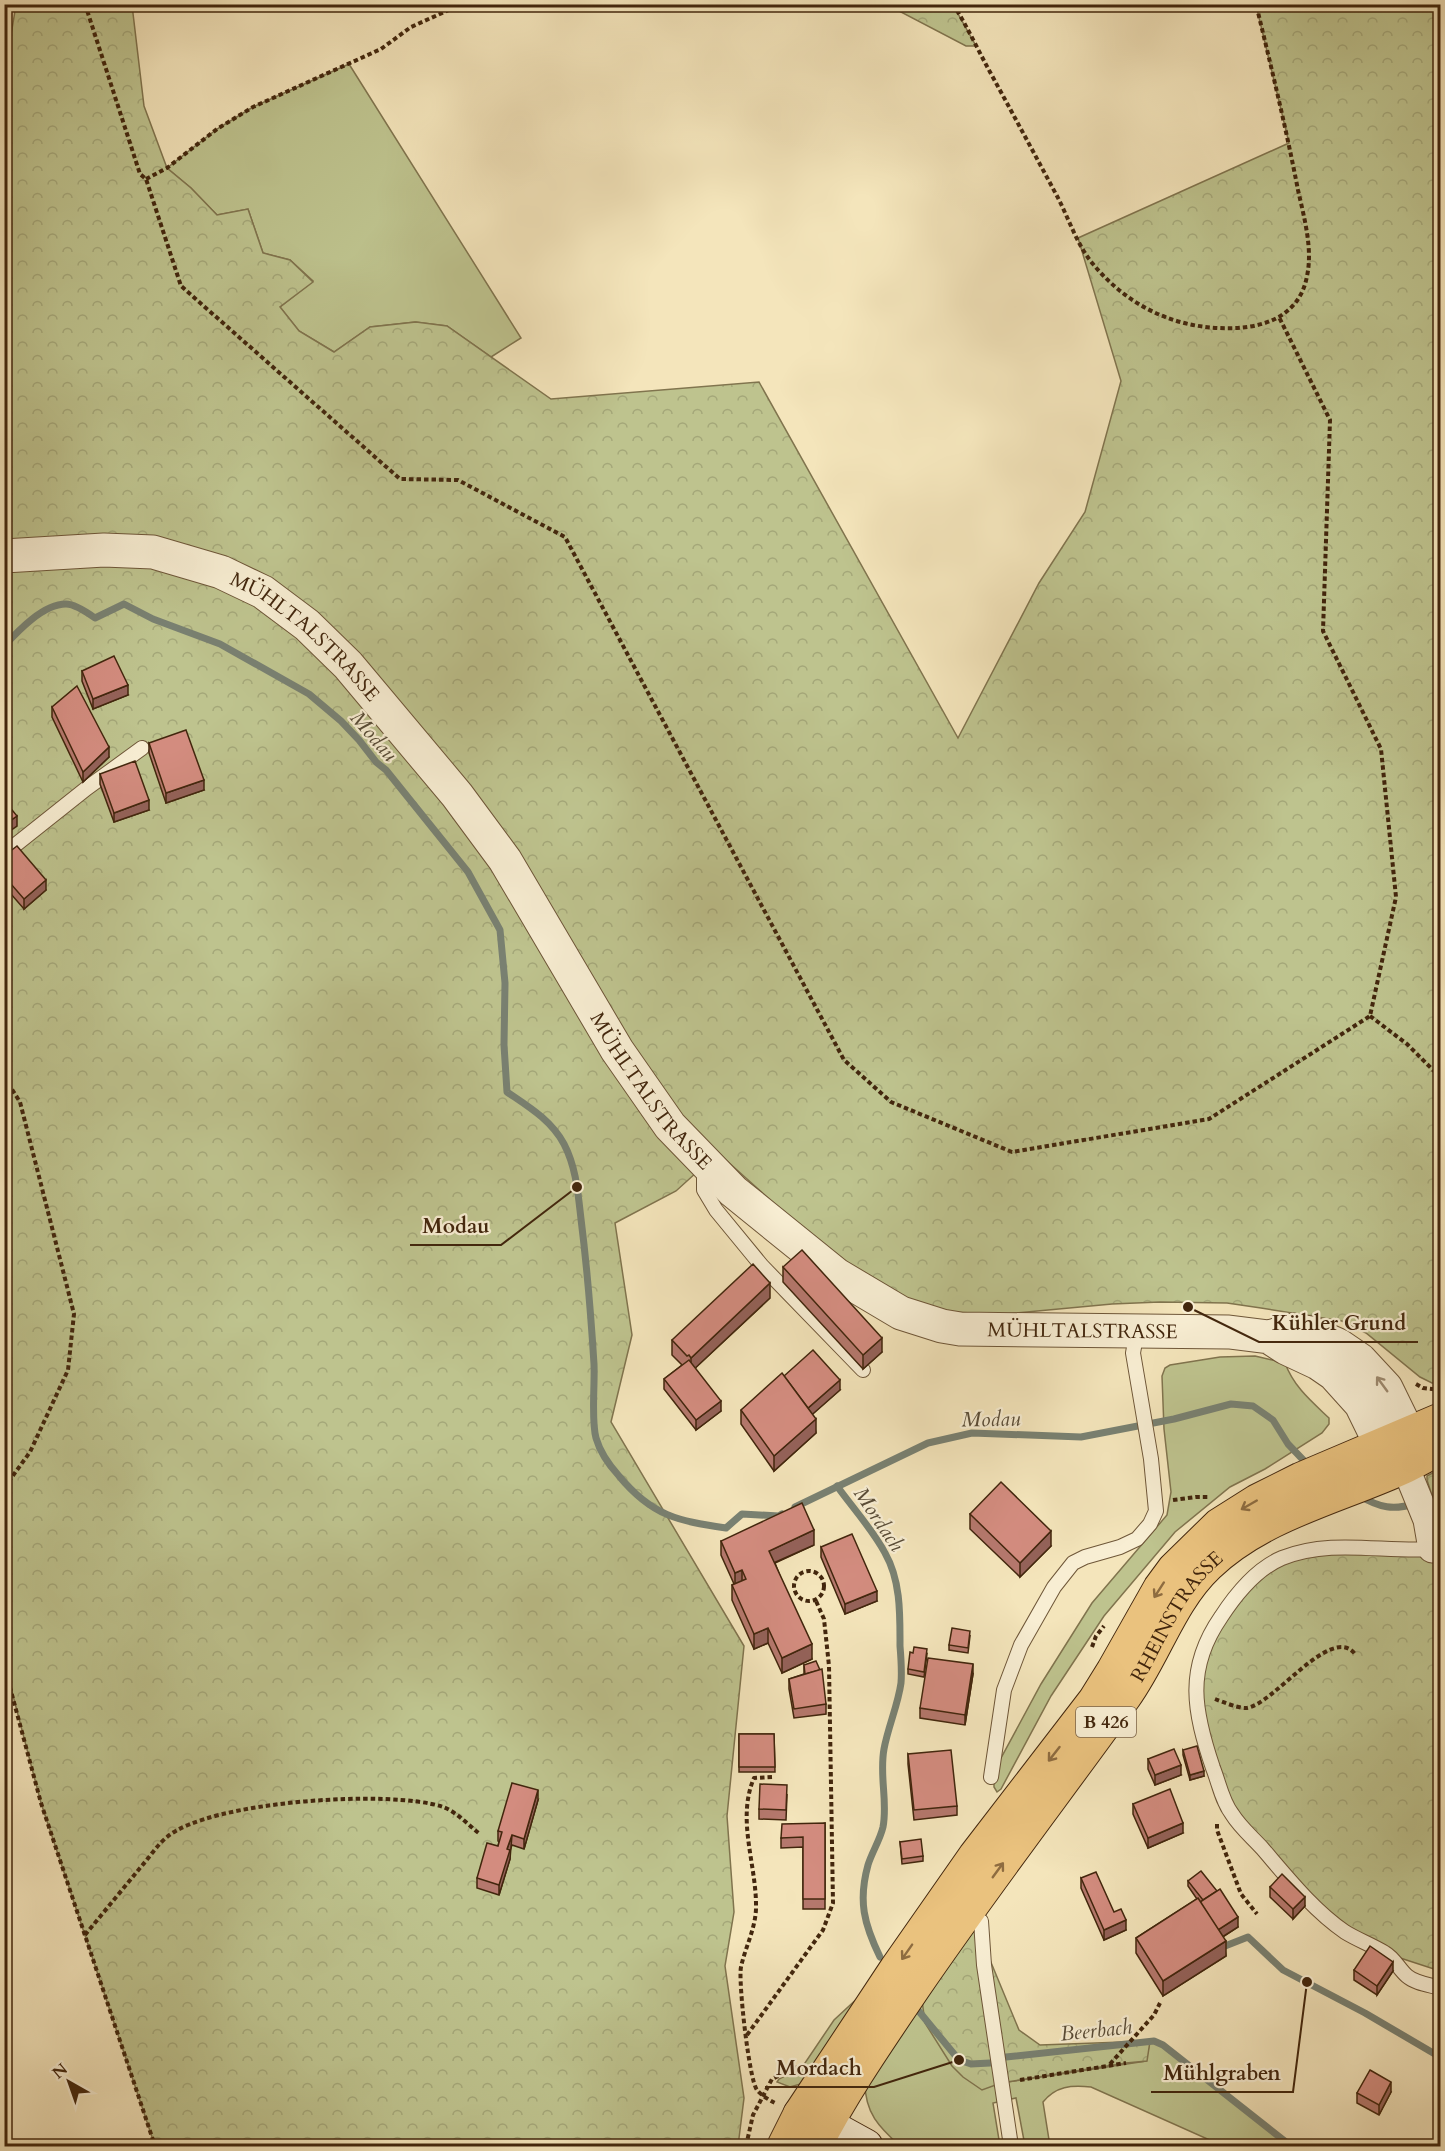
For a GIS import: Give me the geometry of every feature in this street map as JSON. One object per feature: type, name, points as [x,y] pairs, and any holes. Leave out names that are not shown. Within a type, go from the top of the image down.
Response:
[{"type":"main road","name":"B 426","points":[[1397,1462],[1440,1420]]},
{"type":"main road","name":"B 426","points":[[1397,1462],[1440,1448]]},
{"type":"main road","name":"RHEINSTRASSE","points":[[962,1914],[975,1856],[1095,1700],[1155,1596],[1174,1569],[1197,1545],[1230,1516],[1270,1493],[1301,1479],[1346,1461],[1397,1462]]},
{"type":"main road","name":"RHEINSTRASSE","points":[[962,1914],[1128,1692],[1177,1605],[1192,1583],[1208,1566],[1253,1532],[1397,1462]]},
{"type":"main road","name":"B 426","points":[[810,2137],[962,1914]]},
{"type":"street","name":"MÜHLTALSTRASSE","points":[[4,556],[104,550],[153,552],[222,572],[263,592],[307,625],[355,674],[457,795],[505,860],[617,1050],[670,1126],[733,1191],[837,1275],[901,1313],[960,1329],[1135,1342],[1229,1332],[1269,1337],[1293,1330],[1311,1333],[1350,1352],[1386,1388],[1397,1462]]},
{"type":"street","name":"RHEINSTRASSE","points":[[1397,1462],[1427,1520],[1436,1549]]},
{"type":"street","points":[[810,2137],[866,2146]]},
{"type":"lane","points":[[4,854],[142,748]]},
{"type":"lane","points":[[704,1163],[704,1190],[716,1210],[762,1266],[862,1370]]},
{"type":"lane","points":[[991,1778],[1004,1690],[1013,1664],[1036,1616],[1054,1587],[1073,1563],[1137,1539],[1150,1524],[1156,1511],[1135,1342]]},
{"type":"lane","name":"RHEINSTRASSE","points":[[1195,1691],[1204,1647],[1211,1632],[1233,1599],[1252,1578],[1282,1558],[1346,1546],[1401,1550],[1436,1549]]},
{"type":"lane","points":[[1195,1691],[1202,1731],[1226,1811],[1295,1886],[1338,1927],[1388,1954],[1407,1977],[1440,1988]]},
{"type":"lane","points":[[962,1914],[984,1965],[1011,2146]]},
{"type":"path","points":[[85,4],[140,174],[146,179],[181,286],[400,479],[458,480],[565,537],[844,1060],[891,1101],[1012,1152],[1209,1119],[1370,1016],[1396,897],[1381,749],[1323,631],[1330,420],[1279,317]]},
{"type":"path","points":[[146,179],[166,168],[217,129],[253,107],[381,49],[411,27],[462,4]]},
{"type":"path","points":[[954,4],[1083,249],[1094,265],[1114,285],[1152,312],[1184,324],[1247,328],[1259,326],[1279,317],[1298,298],[1307,277],[1309,257],[1289,143],[1256,4]]},
{"type":"path","points":[[1370,1016],[1407,1044],[1440,1077]]},
{"type":"path","points":[[4,1077],[20,1102],[74,1314],[68,1370],[30,1452],[4,1488]]},
{"type":"path","points":[[1155,1506],[1178,1499],[1218,1497]]},
{"type":"path","points":[[807,1571],[816,1572],[823,1578],[825,1586],[823,1595],[816,1601],[807,1602],[799,1598],[794,1591],[794,1582],[799,1574],[807,1571]]},
{"type":"path","points":[[747,2035],[823,1930],[833,1903],[830,1666],[824,1619],[816,1601]]},
{"type":"path","points":[[1195,1691],[1246,1708],[1258,1704],[1316,1658],[1330,1650],[1344,1646],[1351,1648],[1355,1654]]},
{"type":"path","points":[[4,1665],[41,1803],[155,2146]]},
{"type":"path","points":[[772,1777],[754,1778],[746,1806],[756,1912],[740,1970],[748,2059],[757,2091],[810,2137]]},
{"type":"path","points":[[84,1935],[167,1837],[190,1822],[212,1816],[281,1804],[349,1798],[407,1800],[443,1807],[456,1813],[480,1834]]},
{"type":"path","points":[[1226,1811],[1217,1821],[1217,1830],[1241,1894],[1257,1914]]},
{"type":"path","points":[[1109,2065],[1154,2015],[1160,2003]]},
{"type":"path","points":[[1001,2084],[1126,2063]]},
{"type":"path","points":[[746,2146],[753,2115],[762,2095]]},
{"type":"green space","points":[[16,5],[132,5],[144,106],[167,168],[191,188],[217,215],[248,209],[263,253],[290,260],[313,282],[280,307],[299,331],[334,352],[370,327],[416,322],[447,326],[551,399],[759,382],[958,738],[1039,583],[1085,512],[1121,381],[1078,238],[1289,143],[1256,5],[1440,5],[1440,1383],[1432,1383],[1420,1377],[1366,1333],[1342,1321],[1227,1303],[1112,1304],[1005,1314],[946,1312],[909,1299],[853,1267],[777,1206],[718,1153],[676,1191],[615,1223],[632,1335],[611,1422],[744,1646],[727,1816],[734,1912],[725,1966],[744,2098],[738,2146],[155,2146],[41,1803],[5,1665],[4,59],[8,53]]},
{"type":"green space","points":[[894,5],[953,5],[976,46],[966,46],[897,10]]},
{"type":"green space","points":[[349,64],[521,338],[491,357],[447,326],[415,322],[370,327],[334,352],[299,331],[280,307],[313,281],[290,260],[263,253],[248,209],[217,215],[191,188],[167,168],[217,129],[253,107]]},
{"type":"green space","points":[[1255,1356],[1285,1363],[1298,1386],[1329,1418],[1329,1424],[1322,1433],[1265,1469],[1230,1487],[1175,1532],[1104,1616],[1051,1696],[1001,1789],[997,1792],[994,1787],[994,1771],[1041,1684],[1092,1603],[1167,1515],[1171,1492],[1164,1429],[1162,1376],[1165,1368],[1170,1365],[1220,1357]]},
{"type":"green space","points":[[1440,1469],[1440,1521],[1427,1476]]},
{"type":"green space","points":[[1311,1551],[1440,1555],[1440,1971],[1388,1954],[1344,1931],[1238,1823],[1202,1731],[1204,1647],[1253,1578]]},
{"type":"green space","points":[[916,1913],[1001,2083],[1146,2061],[1150,2041],[1158,2043],[1290,2146],[1223,2146],[1091,2087],[1077,2086],[1059,2090],[1043,2102],[1050,2146],[1025,2146],[1016,2098],[993,2103],[1000,2146],[900,2146],[875,2119],[868,2103],[865,2083],[804,2083],[790,2087],[777,2082],[805,2063],[834,2020],[861,1995]]},
{"type":"green space","points":[[973,1928],[978,1931],[1019,2030],[1040,2045],[1150,2041],[1147,2061],[1001,2083],[982,2090],[963,2077],[952,2066],[925,2023],[921,1992]]},
{"type":"building","points":[[114,656],[128,685],[93,699],[82,671]]},
{"type":"building","points":[[77,686],[109,747],[83,772],[52,707]]},
{"type":"building","points":[[186,730],[204,780],[166,793],[149,743]]},
{"type":"building","points":[[135,761],[149,800],[114,813],[100,774]]},
{"type":"building","points":[[4,800],[17,816],[4,825]]},
{"type":"building","points":[[17,846],[46,880],[24,899],[4,876],[4,856]]},
{"type":"building","points":[[802,1250],[882,1338],[863,1355],[783,1267]]},
{"type":"building","points":[[753,1264],[770,1283],[691,1358],[687,1356],[672,1340]]},
{"type":"building","points":[[813,1350],[840,1380],[808,1408],[784,1376]]},
{"type":"building","points":[[689,1360],[721,1401],[696,1420],[664,1379]]},
{"type":"building","points":[[782,1373],[816,1419],[774,1456],[741,1410]]},
{"type":"building","points":[[1001,1482],[1051,1531],[1020,1563],[970,1514]]},
{"type":"building","points":[[802,1503],[814,1530],[769,1551],[812,1644],[782,1658],[768,1628],[754,1634],[732,1585],[746,1579],[742,1570],[735,1573],[721,1541]]},
{"type":"building","points":[[852,1534],[877,1591],[845,1604],[821,1547]]},
{"type":"building","points":[[952,1628],[970,1631],[968,1648],[949,1645]]},
{"type":"building","points":[[914,1647],[927,1649],[924,1672],[908,1669],[910,1652],[913,1653]]},
{"type":"building","points":[[928,1658],[973,1664],[965,1715],[920,1708]]},
{"type":"building","points":[[816,1661],[820,1670],[805,1674],[804,1665]]},
{"type":"building","points":[[822,1669],[826,1704],[794,1709],[789,1679]]},
{"type":"building","points":[[739,1734],[774,1734],[775,1767],[739,1767]]},
{"type":"building","points":[[1197,1746],[1204,1771],[1190,1775],[1183,1750]]},
{"type":"building","points":[[1174,1749],[1181,1765],[1155,1775],[1148,1759]]},
{"type":"building","points":[[951,1750],[957,1806],[914,1810],[908,1754]]},
{"type":"building","points":[[512,1783],[538,1790],[524,1839],[512,1835],[507,1849],[510,1850],[499,1885],[477,1878],[487,1843],[498,1846],[502,1832],[498,1831]]},
{"type":"building","points":[[760,1784],[787,1785],[786,1810],[759,1809]]},
{"type":"building","points":[[1170,1789],[1183,1823],[1148,1838],[1133,1804]]},
{"type":"building","points":[[825,1823],[825,1899],[803,1899],[803,1837],[781,1838],[782,1824]]},
{"type":"building","points":[[921,1839],[923,1856],[902,1859],[900,1842]]},
{"type":"building","points":[[1201,1871],[1217,1891],[1203,1900],[1188,1881]]},
{"type":"building","points":[[1096,1872],[1114,1912],[1121,1909],[1126,1920],[1104,1930],[1081,1878]]},
{"type":"building","points":[[1282,1874],[1305,1897],[1293,1909],[1270,1887]]},
{"type":"building","points":[[1220,1889],[1238,1917],[1218,1930],[1200,1902]]},
{"type":"building","points":[[1198,1898],[1226,1941],[1163,1981],[1136,1938]]},
{"type":"building","points":[[1370,1946],[1393,1962],[1377,1986],[1354,1970]]},
{"type":"building","points":[[1370,2070],[1391,2082],[1379,2105],[1357,2093]]},
{"type":"waterway","name":"Modau","points":[[4,646],[32,619],[57,605],[73,605],[95,618],[124,604],[153,619],[220,644],[309,694],[341,721],[376,762],[386,770],[468,872],[500,930],[505,983],[504,1045],[507,1092],[539,1115],[559,1135],[568,1153],[576,1180],[592,1328],[593,1412],[595,1431],[602,1453],[615,1472],[643,1500],[680,1519],[726,1528],[742,1514],[779,1516],[782,1514]]},
{"type":"waterway","name":"Modau","points":[[795,1507],[928,1443],[972,1433],[1081,1437],[1174,1419],[1231,1404],[1253,1406],[1273,1420],[1288,1444],[1309,1466]]},
{"type":"waterway","name":"Mordach","points":[[837,1486],[880,1544],[890,1564],[897,1587],[901,1683],[883,1759],[885,1808],[883,1827],[868,1865],[863,1890],[864,1912],[880,1957]]},
{"type":"waterway","name":"Modau","points":[[1360,1496],[1387,1507],[1415,1504]]},
{"type":"waterway","name":"Modau","points":[[1426,1501],[1440,1497]]},
{"type":"waterway","points":[[1220,1948],[1248,1937],[1283,1970],[1365,2013],[1440,2057]]},
{"type":"waterway","name":"Mordach","points":[[917,2009],[959,2060],[971,2064],[990,2063]]},
{"type":"waterway","name":"Beerbach","points":[[1006,2057],[1154,2041],[1163,2045],[1291,2146]]},
{"type":"place","name":"Modau","points":[[577,1187]]},
{"type":"place","name":"Kühler Grund","points":[[1188,1307]]},
{"type":"place","name":"Mühlgraben","points":[[1307,1982]]},
{"type":"place","name":"Mordach","points":[[959,2060]]}]
